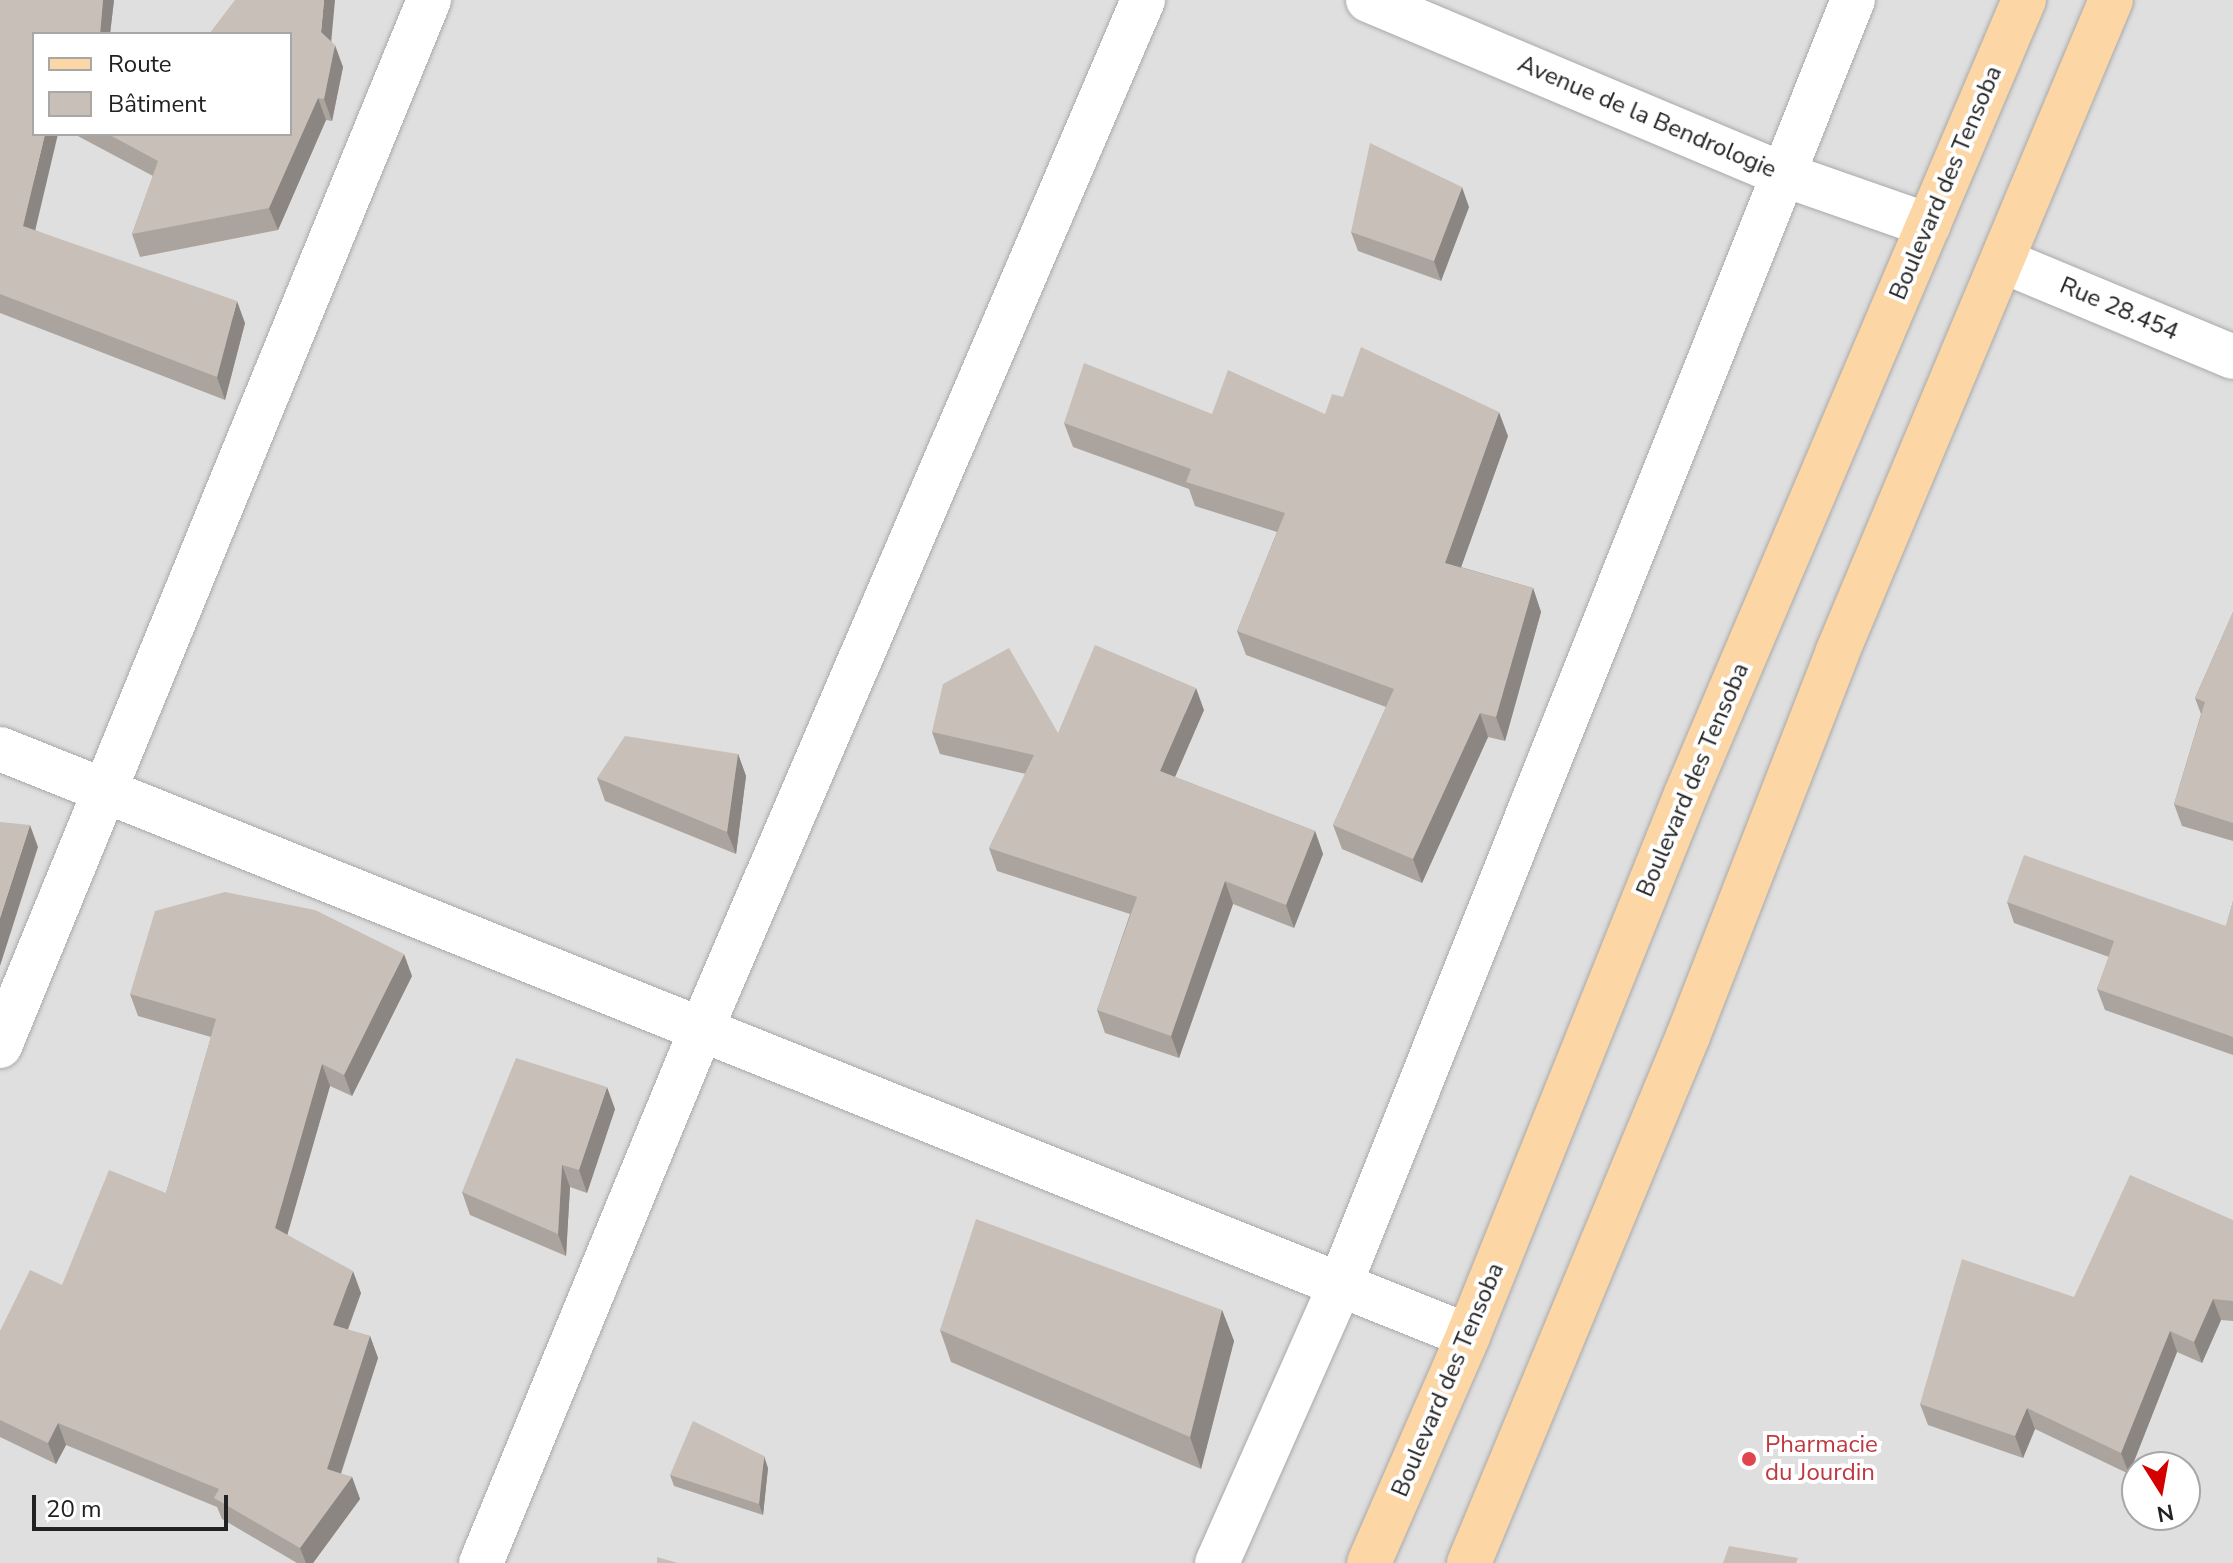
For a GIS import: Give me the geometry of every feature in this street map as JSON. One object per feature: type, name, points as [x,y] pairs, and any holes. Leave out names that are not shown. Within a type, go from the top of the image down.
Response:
[{"type":"main road","name":"Boulevard des Tensoba","points":[[1369,1563],[1468,1336],[1686,794],[2024,0]]},
{"type":"main road","points":[[1469,1563],[1688,1036],[1837,653],[2005,262],[2111,0]]},
{"type":"street","points":[[0,1046],[102,789],[429,0]]},
{"type":"street","points":[[481,1563],[701,1030],[1143,0]]},
{"type":"street","name":"Avenue de la Bendrologie","points":[[1368,0],[1782,174],[1928,225]]},
{"type":"street","points":[[1217,1563],[1340,1285],[1853,0]]},
{"type":"street","name":"Rue 28.454","points":[[2005,262],[2233,357]]},
{"type":"street","points":[[0,749],[1468,1336]]},
{"type":"shaded area","points":[[0,0],[2233,0],[2233,1563],[0,1563]]},
{"type":"building","points":[[0,0],[103,0],[100,32],[32,32],[32,136],[45,136],[23,226],[237,301],[217,377],[0,294]]},
{"type":"building","points":[[235,0],[324,0],[321,32],[335,45],[324,99],[318,98],[269,208],[132,234],[158,161],[112,136],[292,136],[292,32],[211,32]]},
{"type":"building","points":[[1370,143],[1462,187],[1434,261],[1351,232]]},
{"type":"building","points":[[1361,347],[1499,412],[1445,563],[1533,588],[1496,717],[1480,713],[1413,859],[1333,825],[1394,689],[1237,631],[1285,513],[1186,482],[1191,469],[1064,423],[1084,363],[1212,414],[1228,370],[1325,414],[1332,394],[1343,397]]},
{"type":"building","points":[[2233,612],[2233,823],[2174,804],[2205,702],[2195,698]]},
{"type":"building","points":[[1095,645],[1196,688],[1160,771],[1315,831],[1286,905],[1225,881],[1171,1036],[1097,1010],[1137,897],[989,848],[1034,755],[932,732],[943,684],[1009,648],[1058,733]]},
{"type":"building","points":[[625,736],[738,754],[727,832],[597,778]]},
{"type":"building","points":[[0,822],[30,825],[0,918]]},
{"type":"building","points":[[2024,855],[2226,926],[2233,901],[2233,1037],[2097,989],[2114,941],[2007,902]]},
{"type":"building","points":[[225,892],[315,910],[404,954],[344,1075],[322,1064],[275,1228],[353,1271],[333,1325],[370,1336],[327,1469],[352,1477],[300,1548],[214,1498],[219,1489],[58,1423],[48,1443],[0,1420],[0,1331],[30,1270],[62,1285],[109,1170],[166,1193],[216,1019],[130,994],[155,911]]},
{"type":"building","points":[[516,1058],[607,1087],[579,1170],[562,1165],[558,1234],[462,1192]]},
{"type":"building","points":[[2130,1175],[2233,1220],[2233,1301],[2213,1299],[2194,1342],[2170,1331],[2121,1453],[2027,1408],[2015,1436],[1920,1404],[1962,1259],[2074,1297]]},
{"type":"building","points":[[976,1219],[1222,1310],[1190,1437],[940,1330]]},
{"type":"building","points":[[693,1421],[764,1456],[759,1504],[670,1475]]},
{"type":"building","points":[[1729,1546],[1798,1558],[1796,1563],[1723,1563]]},
{"type":"building","points":[[657,1557],[678,1563],[657,1563]]},
{"type":"place","name":"Pharmacie du Jourdin","points":[[1749,1459]]}]
